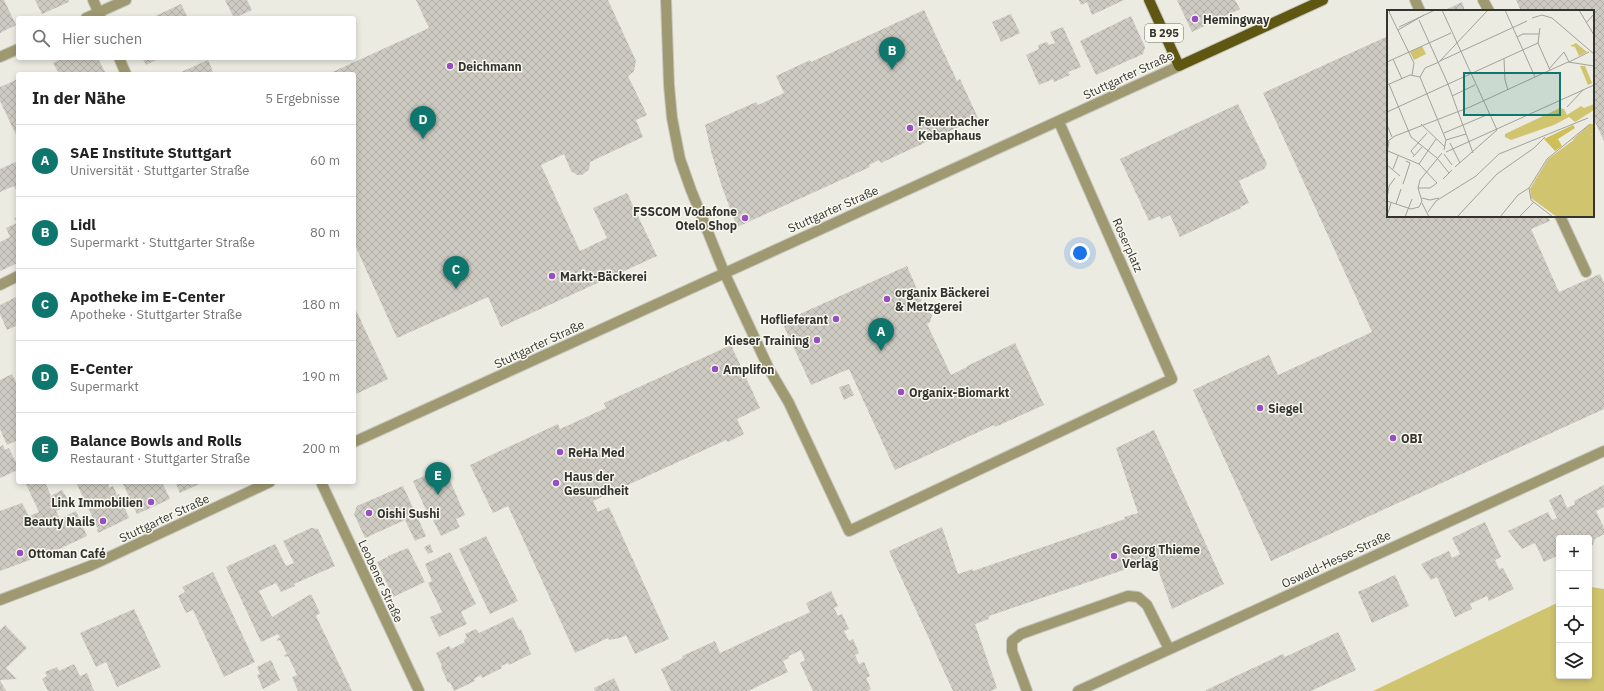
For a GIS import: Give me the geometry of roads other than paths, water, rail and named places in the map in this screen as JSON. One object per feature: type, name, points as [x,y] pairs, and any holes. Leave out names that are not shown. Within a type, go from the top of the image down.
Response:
[{"type":"main road","name":"B 295","points":[[1149,0],[1179,66]]},
{"type":"main road","name":"Stuttgarter Straße","points":[[1179,66],[1323,0]]},
{"type":"street","points":[[93,0],[100,15],[126,0]]},
{"type":"street","points":[[666,0],[669,85],[672,118],[680,159],[724,272]]},
{"type":"street","points":[[1415,0],[1420,10]]},
{"type":"street","points":[[1483,0],[1488,10]]},
{"type":"street","points":[[0,57],[16,50]]},
{"type":"street","points":[[120,60],[125,72]]},
{"type":"street","name":"Stuttgarter Straße","points":[[356,441],[550,354],[724,272],[1059,122],[1179,66]]},
{"type":"street","name":"Roserplatz","points":[[724,272],[769,369],[789,403],[848,531],[1172,379],[1059,122]]},
{"type":"street","points":[[1560,217],[1586,272]]},
{"type":"street","points":[[0,285],[16,277]]},
{"type":"street","name":"Oswald-Hesse-Straße","points":[[1078,691],[1604,451]]},
{"type":"street","name":"Stuttgarter Straße","points":[[0,600],[90,566],[266,484]]},
{"type":"street","name":"Leobener Straße","points":[[322,484],[417,690]]},
{"type":"street","points":[[1027,691],[1012,651],[1012,641],[1021,634],[1128,596],[1138,597],[1147,605],[1169,649]]},
{"type":"place","name":"Hemingway","points":[[1195,19]]},
{"type":"place","name":"Deichmann","points":[[450,66]]},
{"type":"place","name":"Lidl","points":[[892,70]]},
{"type":"place","name":"Feuerbacher Kebaphaus","points":[[910,128]]},
{"type":"place","name":"E-Center","points":[[423,139]]},
{"type":"place","name":"FSSCOM Vodafone Otelo Shop","points":[[745,218]]},
{"type":"place","name":"Markt-Bäckerei","points":[[552,276]]},
{"type":"place","name":"Apotheke im E-Center","points":[[456,289]]},
{"type":"place","name":"organix Bäckerei & Metzgerei","points":[[887,299]]},
{"type":"place","name":"Hoflieferant","points":[[836,319]]},
{"type":"place","name":"Kieser Training","points":[[817,340]]},
{"type":"place","name":"SAE Institute Stuttgart","points":[[881,351]]},
{"type":"place","name":"Amplifon","points":[[715,369]]},
{"type":"place","name":"Organix-Biomarkt","points":[[901,392]]},
{"type":"place","name":"Siegel","points":[[1260,408]]},
{"type":"place","name":"OBI","points":[[1393,438]]},
{"type":"place","name":"ReHa Med","points":[[560,452]]},
{"type":"place","name":"Haus der Gesundheit","points":[[556,483]]},
{"type":"place","name":"Balance Bowls and Rolls","points":[[438,495]]},
{"type":"place","name":"Link Immobilien","points":[[151,502]]},
{"type":"place","name":"Oishi Sushi","points":[[369,513]]},
{"type":"place","name":"Beauty Nails","points":[[103,521]]},
{"type":"place","name":"Ottoman Café","points":[[20,553]]},
{"type":"place","name":"Georg Thieme Verlag","points":[[1114,556]]}]
